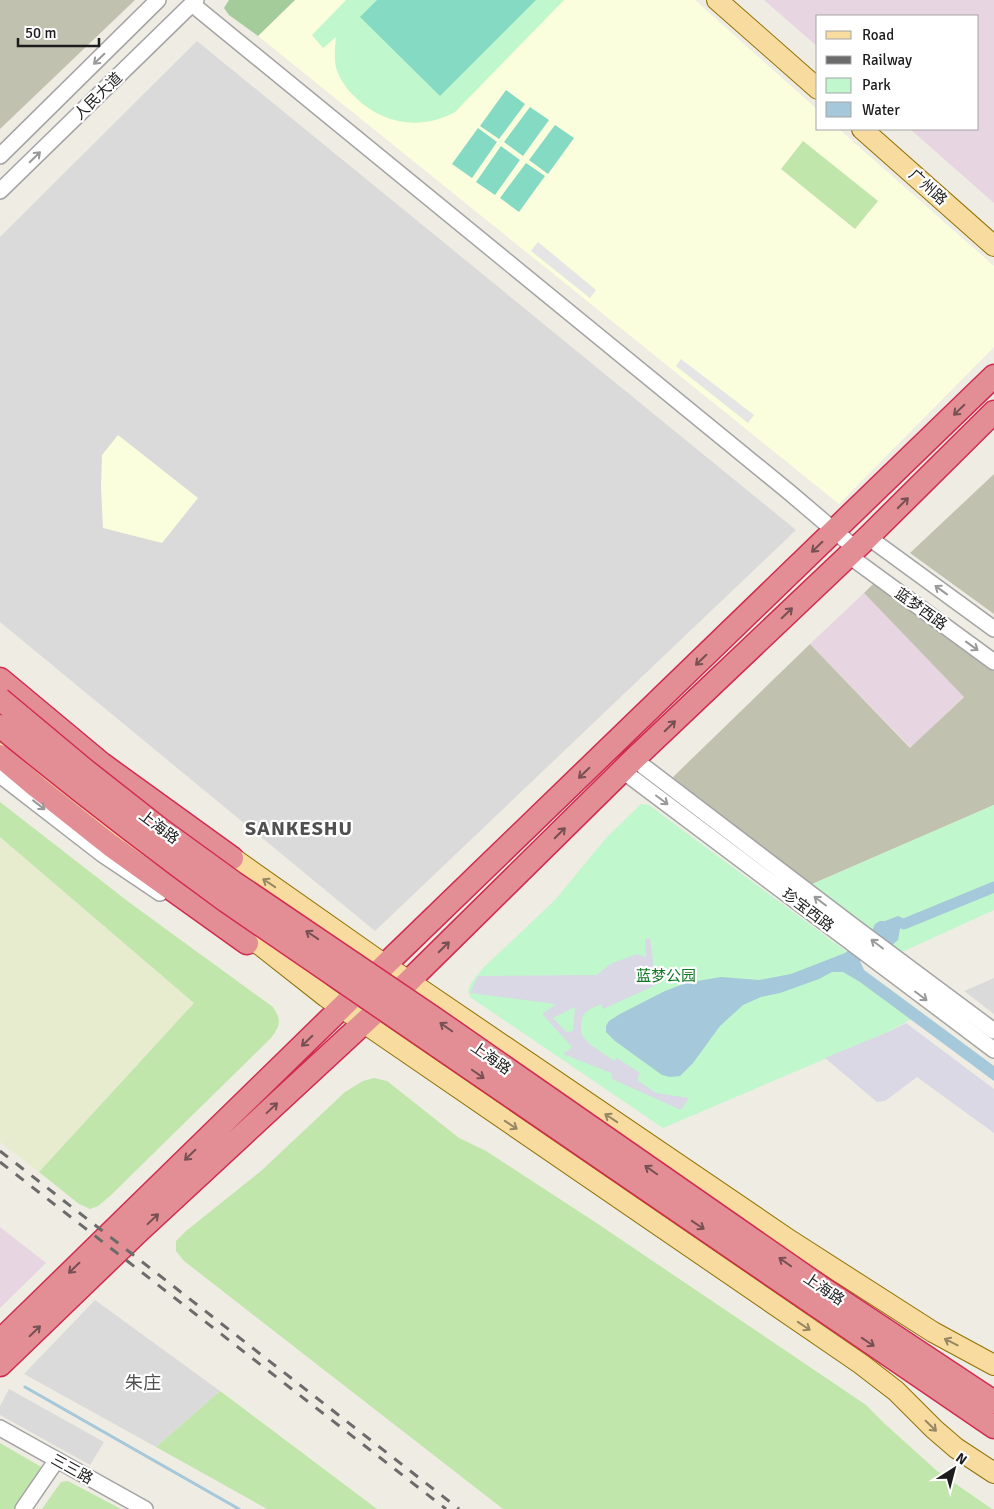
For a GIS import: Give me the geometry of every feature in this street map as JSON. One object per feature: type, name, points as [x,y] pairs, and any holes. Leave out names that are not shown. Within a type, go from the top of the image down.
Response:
[{"type":"highway","points":[[0,1341],[334,1002],[385,965],[994,376]]},
{"type":"highway","points":[[0,1365],[139,1231],[409,981],[994,412]]},
{"type":"highway","points":[[0,679],[102,764],[232,858]]},
{"type":"highway","name":"上海路","points":[[0,699],[85,770],[160,829],[233,882],[431,1016],[819,1297]]},
{"type":"highway","name":"上海路","points":[[0,726],[119,822],[226,902],[891,1345],[994,1402]]},
{"type":"highway","points":[[0,756],[110,845],[247,943]]},
{"type":"highway","points":[[891,1345],[994,1389]]},
{"type":"highway","points":[[891,1345],[912,1380],[991,1436]]},
{"type":"main road","points":[[717,0],[816,87]]},
{"type":"main road","name":"广州路","points":[[863,130],[994,246]]},
{"type":"main road","name":"上海路","points":[[0,670],[232,858],[385,965],[799,1246],[933,1332],[994,1365]]},
{"type":"main road","name":"上海路","points":[[0,744],[334,1002],[861,1364],[896,1391],[956,1448],[994,1473]]},
{"type":"street","name":"人民大道","points":[[0,156],[158,0]]},
{"type":"street","name":"人民大道","points":[[0,191],[194,2]]},
{"type":"street","points":[[194,2],[835,531],[857,547]]},
{"type":"street","name":"蓝梦西路","points":[[857,547],[994,629]]},
{"type":"street","name":"蓝梦西路","points":[[857,547],[994,662]]},
{"type":"street","name":"珍宝西路","points":[[629,765],[854,936],[894,958],[994,1031]]},
{"type":"street","name":"上海路","points":[[0,775],[102,854],[155,891],[247,943],[334,1002]]},
{"type":"street","name":"珍宝西路","points":[[854,936],[882,967],[994,1050]]},
{"type":"street","name":"三三路","points":[[0,1428],[145,1509]]},
{"type":"street","points":[[23,1509],[56,1461]]},
{"type":"shaded area","points":[[0,0],[135,0],[0,129]]},
{"type":"shaded area","points":[[295,0],[695,0],[816,108],[816,130],[840,130],[994,266],[994,347],[839,504],[258,36]]},
{"type":"shaded area","points":[[764,0],[994,0],[994,203],[911,130],[979,130],[979,15],[816,15],[816,45]]},
{"type":"shaded area","points":[[197,41],[796,530],[375,931],[0,622],[0,237]]},
{"type":"shaded area","points":[[538,242],[596,290],[590,298],[531,251]]},
{"type":"shaded area","points":[[681,359],[754,415],[748,423],[676,366]]},
{"type":"shaded area","points":[[118,435],[198,498],[162,543],[103,528],[102,455]]},
{"type":"shaded area","points":[[994,474],[994,614],[910,553]]},
{"type":"shaded area","points":[[875,582],[994,669],[994,805],[810,885],[673,777],[810,644],[910,748],[964,697],[864,593]]},
{"type":"shaded area","points":[[864,593],[964,696],[911,748],[810,644]]},
{"type":"shaded area","points":[[0,837],[194,1003],[39,1172],[0,1142]]},
{"type":"shaded area","points":[[650,938],[656,985],[603,1009],[601,1004],[590,1009],[583,1015],[581,1032],[591,1045],[614,1061],[617,1058],[640,1073],[637,1080],[656,1093],[689,1098],[681,1110],[612,1079],[611,1073],[563,1054],[572,1047],[542,1014],[556,1004],[470,993],[478,976],[597,975],[610,964],[637,954],[646,957],[645,939]],"holes":[[[575,1007],[573,1031],[566,1032],[553,1018]]]},
{"type":"shaded area","points":[[994,978],[994,1014],[964,991]]},
{"type":"shaded area","points":[[906,1023],[994,1089],[994,1133],[917,1077],[885,1101],[877,1102],[825,1058]]},
{"type":"shaded area","points":[[0,1227],[46,1263],[0,1308]]},
{"type":"shaded area","points":[[95,1300],[220,1391],[156,1447],[24,1374]]},
{"type":"shaded area","points":[[9,1389],[104,1442],[90,1465],[0,1415],[0,1406]]},
{"type":"green space","points":[[229,0],[295,0],[258,36],[229,15],[224,8]]},
{"type":"green space","points":[[346,0],[564,0],[455,112],[442,118],[416,123],[390,119],[377,113],[355,97],[344,84],[336,68],[336,37],[323,48],[312,35]]},
{"type":"green space","points":[[377,0],[536,0],[440,96],[360,17]]},
{"type":"green space","points":[[506,90],[525,104],[499,139],[480,126]]},
{"type":"green space","points":[[530,107],[549,120],[523,156],[504,142]]},
{"type":"green space","points":[[555,125],[574,138],[548,174],[529,160]]},
{"type":"green space","points":[[478,128],[497,142],[472,178],[452,164]]},
{"type":"green space","points":[[803,141],[878,201],[855,229],[781,169]]},
{"type":"green space","points":[[501,146],[520,160],[495,195],[476,182]]},
{"type":"green space","points":[[526,163],[545,176],[519,212],[500,198]]},
{"type":"green space","points":[[0,802],[130,903],[273,1007],[279,1020],[278,1026],[271,1038],[110,1196],[98,1206],[90,1209],[79,1204],[39,1172],[194,1003],[0,837]]},
{"type":"green space","name":"蓝梦公园","points":[[641,804],[649,805],[859,961],[864,970],[922,1013],[888,1032],[663,1128],[470,997],[468,991],[471,983],[483,968],[555,900],[606,838]]},
{"type":"green space","points":[[994,805],[994,910],[902,952],[810,885]]},
{"type":"green space","points":[[374,1078],[387,1081],[459,1138],[486,1151],[595,1222],[866,1405],[937,1471],[992,1509],[503,1509],[184,1261],[176,1251],[176,1241],[186,1231],[261,1171],[345,1092],[363,1081]]},
{"type":"green space","points":[[220,1391],[377,1509],[267,1509],[156,1447]]},
{"type":"green space","points":[[0,1443],[43,1468],[15,1509],[0,1509]]},
{"type":"green space","points":[[68,1481],[121,1509],[42,1509],[61,1482]]},
{"type":"water","points":[[898,916],[905,919],[900,929],[898,940],[860,961],[864,970],[994,1066],[994,1081],[860,982],[843,972],[832,972],[819,979],[780,993],[761,997],[743,1005],[720,1026],[693,1063],[680,1076],[670,1077],[662,1075],[615,1041],[606,1032],[606,1026],[609,1021],[665,991],[686,983],[721,977],[759,980],[791,974],[845,953],[872,931],[875,924]]},
{"type":"waterway","points":[[904,924],[994,887]]},
{"type":"waterway","points":[[25,1387],[239,1509]]},
{"type":"railway","points":[[0,1151],[459,1509]]},
{"type":"railway","points":[[0,1162],[446,1509]]},
{"type":"district","name":"SANKESHU","points":[[299,828]]},
{"type":"district","name":"朱庄","points":[[143,1383]]}]
